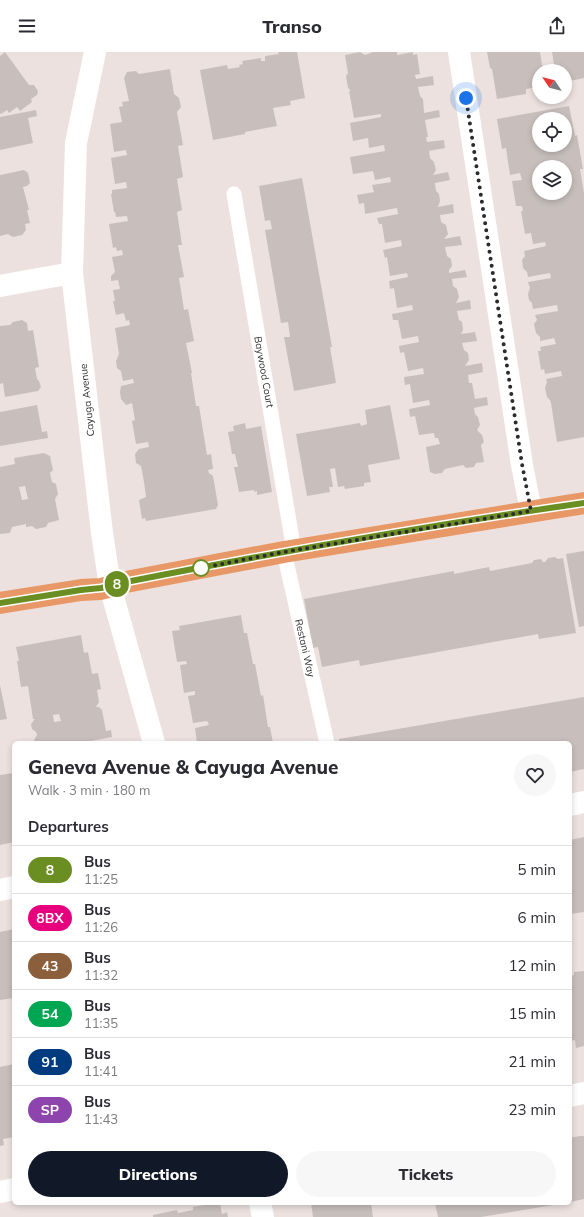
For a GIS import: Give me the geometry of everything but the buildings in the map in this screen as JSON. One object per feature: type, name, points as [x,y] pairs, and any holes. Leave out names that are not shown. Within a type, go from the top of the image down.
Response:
[{"type":"main road","points":[[0,604],[110,586],[289,551],[584,503]]},
{"type":"street","name":"Cayuga Avenue","points":[[95,52],[76,142],[72,273],[102,533],[110,586],[153,741]]},
{"type":"street","points":[[459,52],[522,464],[531,511]]},
{"type":"street","points":[[0,286],[72,273]]},
{"type":"street","points":[[572,805],[584,802]]},
{"type":"street","points":[[0,890],[12,888]]},
{"type":"street","points":[[572,1096],[584,1093]]},
{"type":"street","points":[[0,1192],[12,1189]]},
{"type":"street","points":[[260,1205],[263,1217]]},
{"type":"lane","name":"Baywood Court","points":[[234,194],[289,551]]},
{"type":"lane","name":"Restani Way","points":[[289,551],[327,741]]},
{"type":"bus line","name":"8","points":[[0,603],[101,588],[284,552],[584,503]]},
{"type":"route","points":[[201,568],[284,552],[531,511],[522,464],[466,98]]}]
